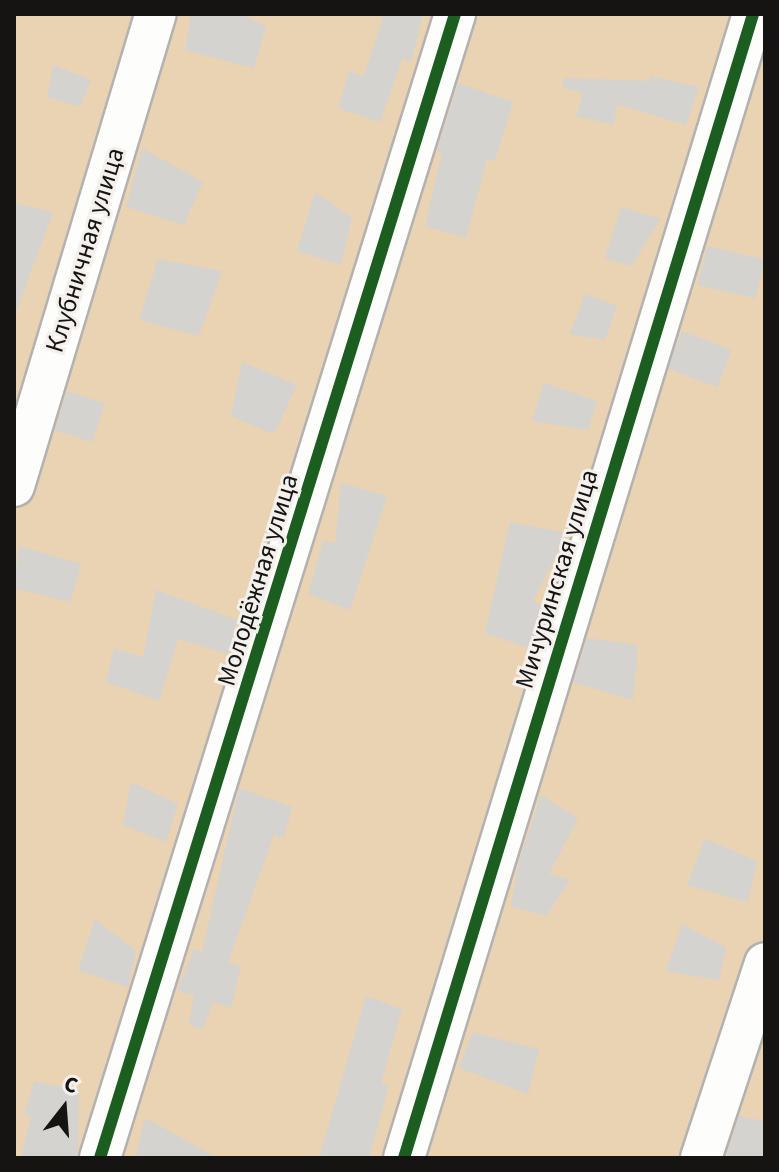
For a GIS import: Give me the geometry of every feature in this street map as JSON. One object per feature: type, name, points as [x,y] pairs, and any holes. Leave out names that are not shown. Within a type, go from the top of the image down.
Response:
[{"type":"street","name":"Клубничная улица","points":[[14,486],[156,14]]},
{"type":"street","name":"Молодёжная улица","points":[[100,1158],[455,14]]},
{"type":"street","name":"Мичуринская улица","points":[[404,1158],[753,14]]},
{"type":"street","points":[[701,1158],[765,963]]},
{"type":"shaded area","points":[[14,14],[765,14],[765,1158],[14,1158]]},
{"type":"building","points":[[191,14],[240,14],[266,26],[254,68],[185,50]]},
{"type":"building","points":[[384,14],[423,14],[411,62],[402,59],[380,122],[338,108],[349,71],[364,76]]},
{"type":"building","points":[[53,65],[91,80],[80,107],[47,97]]},
{"type":"building","points":[[650,76],[699,87],[686,125],[617,104],[614,125],[576,116],[583,93],[562,87],[564,78],[649,81]]},
{"type":"building","points":[[458,83],[513,102],[495,160],[487,159],[466,238],[425,226],[442,152],[437,151]]},
{"type":"building","points":[[142,148],[203,182],[184,225],[126,207]]},
{"type":"building","points":[[315,192],[352,218],[341,265],[297,251]]},
{"type":"building","points":[[14,203],[53,212],[17,309],[14,308]]},
{"type":"building","points":[[621,207],[661,219],[631,266],[605,258]]},
{"type":"building","points":[[707,246],[764,259],[755,298],[698,285]]},
{"type":"building","points":[[158,259],[222,271],[199,336],[139,320]]},
{"type":"building","points":[[585,294],[617,306],[605,340],[570,334]]},
{"type":"building","points":[[682,331],[731,350],[717,387],[668,368]]},
{"type":"building","points":[[242,362],[297,385],[274,434],[231,416]]},
{"type":"building","points":[[544,383],[597,401],[588,430],[532,421]]},
{"type":"building","points":[[67,391],[105,403],[92,442],[54,430]]},
{"type":"building","points":[[341,483],[387,496],[350,610],[308,594],[323,541],[335,543]]},
{"type":"building","points":[[510,522],[567,533],[533,601],[543,606],[535,650],[485,633]]},
{"type":"building","points":[[19,546],[81,564],[70,602],[14,588]]},
{"type":"building","points":[[156,590],[237,620],[228,654],[178,639],[159,701],[106,682],[114,648],[143,657]]},
{"type":"building","points":[[587,638],[638,645],[633,700],[573,682]]},
{"type":"building","points":[[131,782],[178,804],[166,842],[123,825]]},
{"type":"building","points":[[239,788],[292,807],[284,838],[274,835],[228,962],[241,967],[231,1008],[213,1002],[203,1029],[189,1025],[194,996],[177,990],[194,949],[202,952]]},
{"type":"building","points":[[541,795],[578,818],[549,874],[570,880],[546,916],[511,906],[518,865]]},
{"type":"building","points":[[705,839],[757,861],[748,902],[687,885]]},
{"type":"building","points":[[95,919],[136,951],[128,987],[78,970]]},
{"type":"building","points":[[682,925],[726,947],[719,980],[666,971]]},
{"type":"building","points":[[366,996],[402,1009],[381,1084],[389,1085],[369,1158],[319,1158]]},
{"type":"building","points":[[472,1032],[539,1049],[528,1094],[459,1068]]},
{"type":"building","points":[[34,1082],[79,1089],[78,1158],[21,1158],[31,1116],[24,1114]]},
{"type":"building","points":[[739,1116],[765,1121],[765,1158],[725,1158]]},
{"type":"building","points":[[145,1118],[218,1158],[135,1158]]},
{"type":"cycle path","points":[[100,1158],[455,14]]},
{"type":"cycle path","points":[[404,1158],[753,14]]}]
